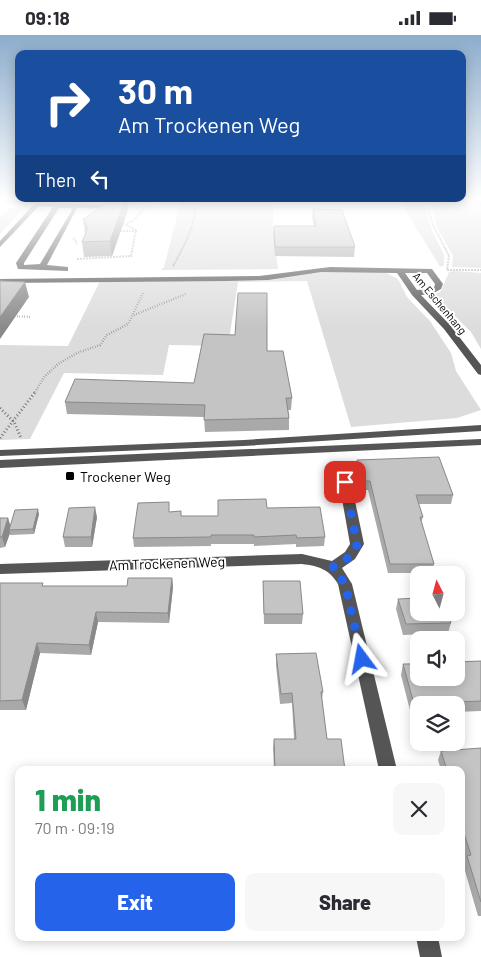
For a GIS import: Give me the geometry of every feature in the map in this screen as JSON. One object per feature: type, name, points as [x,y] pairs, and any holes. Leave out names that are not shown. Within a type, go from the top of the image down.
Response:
[{"type":"street","points":[[33,243],[20,263],[21,267],[65,269]]},
{"type":"street","points":[[40,267],[43,266],[56,243]]},
{"type":"street","points":[[0,281],[269,277],[308,270],[332,269],[367,269],[400,272],[429,271],[437,279],[439,284],[437,289],[429,292],[415,293]]},
{"type":"street","name":"Am Eschenhang","points":[[400,272],[415,293],[447,327],[481,372]]},
{"type":"street","points":[[0,453],[263,442],[481,428]]},
{"type":"street","points":[[0,464],[481,442]]},
{"type":"street","points":[[345,482],[357,545],[348,559],[333,567],[345,584],[387,766]]},
{"type":"street","name":"Am Trockenen Weg","points":[[0,569],[302,559],[322,562],[333,567]]},
{"type":"street","points":[[428,941],[432,957]]},
{"type":"path","points":[[70,259],[129,257],[134,243]]},
{"type":"path","points":[[170,279],[173,267],[186,243]]},
{"type":"path","points":[[442,243],[449,256],[447,270],[481,270]]},
{"type":"path","points":[[0,439],[41,385],[45,376],[58,364],[78,353],[100,345],[107,335],[128,324],[142,294],[157,279]]},
{"type":"path","points":[[133,315],[190,293]]},
{"type":"path","points":[[8,316],[32,317]]},
{"type":"path","points":[[0,408],[14,422],[24,445]]},
{"type":"shaded area","points":[[170,243],[274,243],[278,269],[161,270],[164,267]]},
{"type":"shaded area","points":[[425,243],[438,243],[444,255],[444,265],[440,267]]},
{"type":"shaded area","points":[[446,243],[481,243],[481,268],[452,267],[453,256]]},
{"type":"shaded area","points":[[309,272],[385,272],[398,279],[407,297],[430,321],[451,353],[456,371],[481,410],[457,418],[351,427],[307,281],[238,282],[228,346],[169,345],[163,375],[64,373],[30,439],[0,440],[0,345],[68,346],[100,281],[259,279]]},
{"type":"shaded area","points":[[449,272],[481,273],[481,349],[471,332],[434,295],[441,291]]},
{"type":"building","points":[[275,243],[354,243],[355,247],[275,247]]},
{"type":"building","points":[[0,281],[25,282],[0,317]]},
{"type":"building","points":[[238,293],[267,293],[267,351],[283,351],[292,398],[286,398],[289,418],[204,420],[205,405],[65,402],[75,379],[194,383],[204,334],[235,335]]},
{"type":"building","points":[[439,457],[453,495],[416,495],[423,517],[420,517],[434,564],[390,564],[370,481],[364,481],[357,460]]},
{"type":"building","points":[[266,499],[267,508],[320,507],[325,537],[211,535],[211,537],[133,538],[138,503],[169,502],[169,512],[181,511],[181,516],[218,516],[218,500]]},
{"type":"building","points":[[95,507],[91,537],[63,537],[69,508]]},
{"type":"building","points":[[38,509],[33,529],[9,530],[15,510]]},
{"type":"building","points":[[0,518],[8,518],[2,537],[0,537]]},
{"type":"building","points":[[128,578],[172,578],[168,613],[96,612],[89,645],[37,643],[22,700],[0,701],[0,583],[43,583],[42,586],[127,586]]},
{"type":"building","points":[[263,581],[300,581],[303,614],[264,614]]},
{"type":"building","points":[[410,598],[410,621],[450,621],[451,623],[406,624],[398,599]]},
{"type":"building","points":[[316,653],[323,692],[321,692],[327,739],[341,739],[344,766],[275,766],[274,739],[296,739],[292,693],[281,694],[276,654]]},
{"type":"building","points":[[481,661],[481,701],[465,702],[465,696],[412,696],[403,664],[410,664],[410,686],[465,686],[465,662]]},
{"type":"building","points":[[481,748],[481,902],[467,856],[471,855],[465,836],[465,766],[446,766],[441,751],[465,751],[465,749]]},
{"type":"place","name":"Trockener Weg","points":[[70,476]]},
{"type":"route","points":[[345,482],[357,545],[348,559],[333,567],[340,574],[345,584],[362,659]]}]
